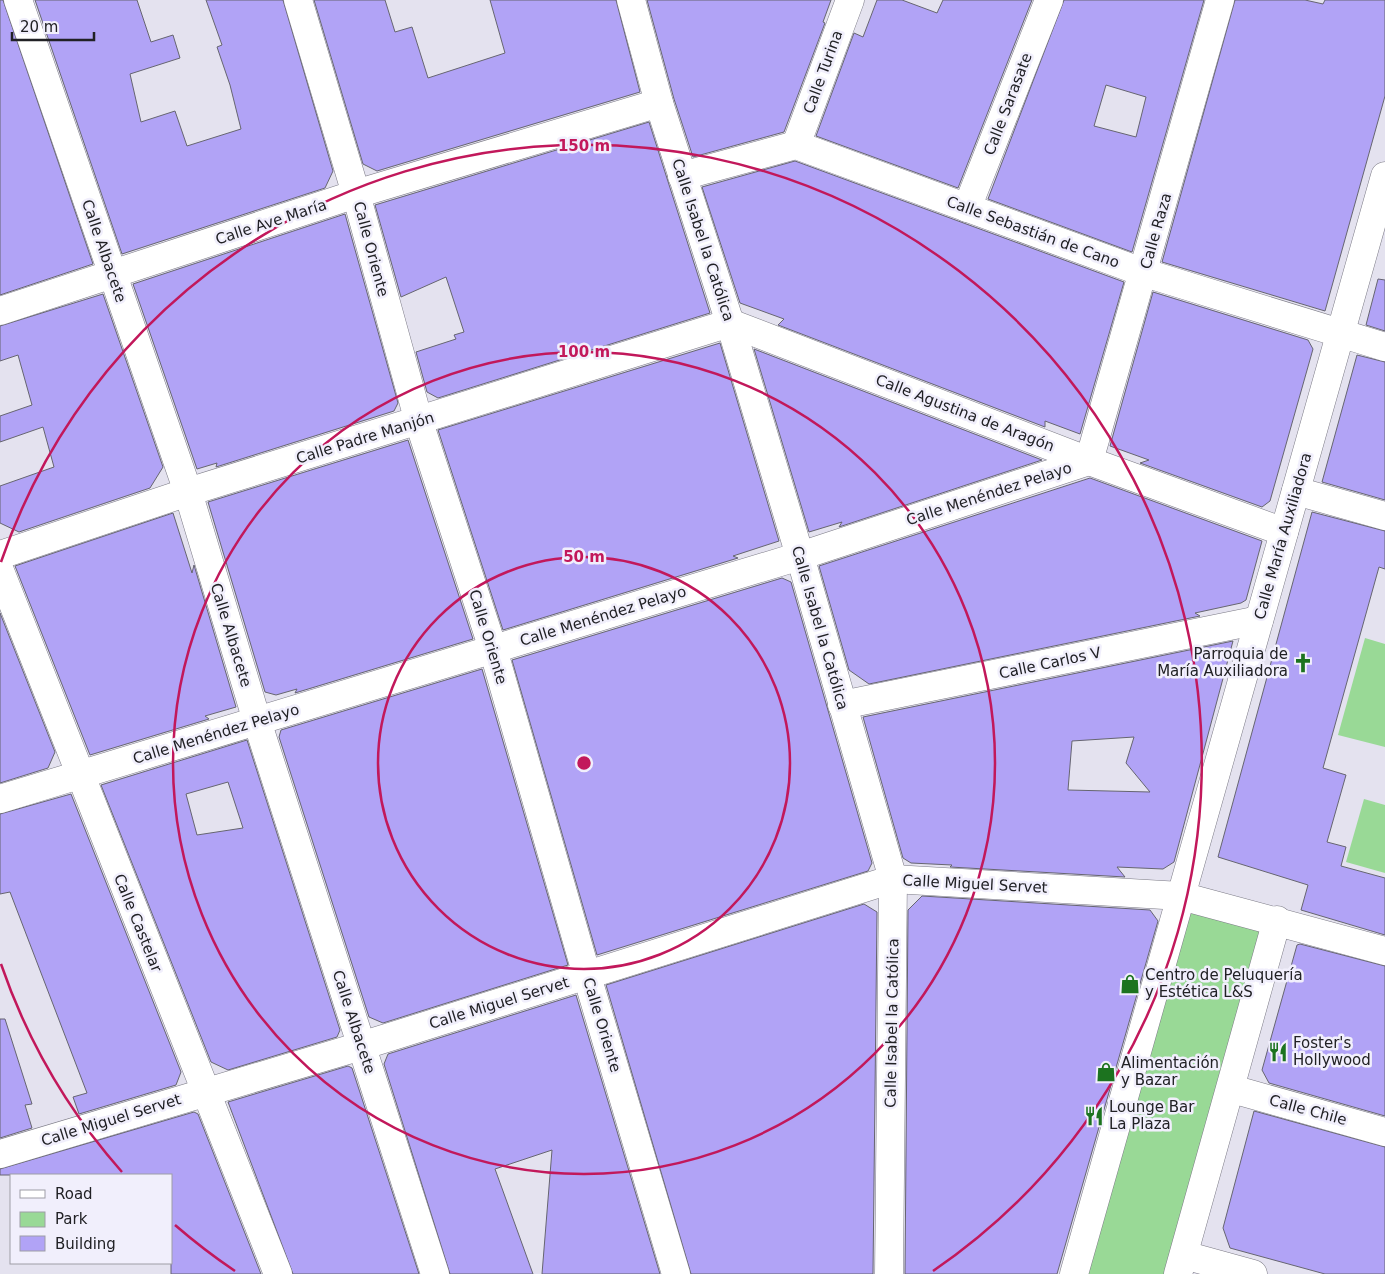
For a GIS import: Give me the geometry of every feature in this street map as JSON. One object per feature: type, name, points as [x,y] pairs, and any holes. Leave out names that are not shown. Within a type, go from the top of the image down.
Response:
[{"type":"street","name":"Calle Albacete","points":[[18,0],[111,274],[188,492],[257,722],[435,1274]]},
{"type":"street","name":"Calle Oriente","points":[[298,0],[356,194],[419,422],[494,649],[587,976],[676,1274]]},
{"type":"street","name":"Calle Isabel la Católica","points":[[631,0],[659,103],[730,323],[800,556],[893,879],[889,1274]]},
{"type":"street","name":"Calle Turina","points":[[796,144],[850,0]]},
{"type":"street","name":"Calle Sarasate","points":[[967,208],[1049,0]]},
{"type":"street","name":"Calle Raza","points":[[1090,461],[1145,273],[1220,0]]},
{"type":"street","name":"Calle Ave María","points":[[0,311],[356,194],[659,103]]},
{"type":"street","points":[[682,176],[796,144]]},
{"type":"street","name":"Calle Sebastián de Cano","points":[[796,144],[1145,273],[1385,347]]},
{"type":"street","name":"Calle María Auxiliadora","points":[[1074,1274],[1385,176]]},
{"type":"street","name":"Calle Padre Manjón","points":[[0,555],[188,492],[419,422],[730,323]]},
{"type":"street","name":"Calle Agustina de Aragón","points":[[730,323],[1090,461],[1284,532]]},
{"type":"street","name":"Calle Menéndez Pelayo","points":[[0,799],[800,556],[1090,461]]},
{"type":"street","points":[[1296,491],[1385,516]]},
{"type":"street","name":"Calle Castelar","points":[[0,571],[278,1274]]},
{"type":"street","name":"Calle Carlos V","points":[[842,706],[1259,620]]},
{"type":"street","name":"Calle Miguel Servet","points":[[0,1154],[362,1046],[893,879],[1181,896]]},
{"type":"street","points":[[1181,896],[1277,920],[1385,951]]},
{"type":"street","points":[[1253,1274],[1181,1264],[1232,1089],[1277,920]]},
{"type":"street","name":"Calle Chile","points":[[1232,1089],[1385,1132]]},
{"type":"green space","points":[[1365,638],[1385,644],[1385,747],[1338,735]]},
{"type":"green space","points":[[1364,799],[1385,805],[1385,873],[1346,862]]},
{"type":"green space","points":[[1181,896],[1277,920],[1178,1274],[1074,1274]]},
{"type":"building","points":[[0,0],[3,0],[93,264],[0,295]]},
{"type":"building","points":[[35,0],[137,0],[151,42],[173,35],[180,58],[130,74],[141,122],[175,111],[187,146],[241,129],[230,85],[217,47],[222,45],[206,0],[283,0],[333,171],[325,188],[122,254]]},
{"type":"building","points":[[314,0],[385,0],[395,32],[412,27],[428,78],[505,53],[490,0],[616,0],[640,92],[377,171],[363,164]]},
{"type":"building","points":[[647,0],[831,0],[823,22],[825,23],[784,132],[693,157],[674,99]]},
{"type":"building","points":[[877,0],[902,0],[937,13],[943,0],[1032,0],[958,188],[816,136],[854,33],[863,37]]},
{"type":"building","points":[[1064,0],[1204,0],[1132,252],[988,199]],"holes":[[[1106,85],[1146,97],[1136,137],[1094,126]]]},
{"type":"building","points":[[1235,0],[1305,0],[1323,4],[1325,0],[1385,0],[1385,96],[1325,311],[1162,262]]},
{"type":"building","points":[[649,122],[710,313],[438,398],[427,392],[416,352],[456,339],[454,335],[464,332],[446,277],[401,297],[375,205]]},
{"type":"building","points":[[795,161],[1124,282],[1080,434],[1045,421],[1045,427],[778,325],[784,319],[740,303],[702,187]]},
{"type":"building","points":[[345,214],[398,403],[394,411],[216,467],[217,463],[197,469],[133,284]]},
{"type":"building","points":[[1378,279],[1385,280],[1385,331],[1366,325]]},
{"type":"building","points":[[1153,292],[1308,340],[1313,349],[1270,501],[1262,507],[1140,463],[1149,460],[1110,446]]},
{"type":"building","points":[[103,294],[163,467],[150,488],[19,532],[0,523],[0,486],[54,467],[43,427],[0,442],[0,416],[32,405],[18,355],[0,361],[0,326]]},
{"type":"building","points":[[720,343],[779,541],[733,556],[738,558],[503,630],[438,430]]},
{"type":"building","points":[[754,349],[1042,460],[839,527],[842,522],[809,532]]},
{"type":"building","points":[[1357,355],[1385,362],[1385,500],[1322,482]]},
{"type":"building","points":[[408,440],[473,639],[295,693],[297,689],[276,695],[265,692],[208,502]]},
{"type":"building","points":[[1090,478],[1262,541],[1246,600],[1241,603],[1195,613],[1200,616],[869,684],[849,670],[819,566]]},
{"type":"building","name":"Parroquia de María Auxiliadora","points":[[1312,512],[1385,531],[1385,569],[1379,567],[1323,768],[1346,775],[1327,842],[1346,847],[1341,866],[1385,878],[1385,935],[1301,910],[1308,885],[1218,857]]},
{"type":"building","points":[[173,513],[192,573],[194,565],[236,707],[205,716],[209,719],[90,755],[15,566]]},
{"type":"building","points":[[782,578],[791,582],[872,863],[868,871],[597,955],[512,660]]},
{"type":"building","points":[[0,613],[55,752],[48,768],[0,783]]},
{"type":"building","points":[[1233,641],[1174,862],[1163,869],[1117,867],[1125,877],[911,863],[903,858],[863,717]],"holes":[[[1134,737],[1126,763],[1150,792],[1068,790],[1072,741]]]},
{"type":"building","points":[[482,669],[568,965],[383,1023],[369,1017],[279,737],[281,730]]},
{"type":"building","points":[[247,740],[340,1030],[337,1037],[228,1070],[211,1062],[101,785]],"holes":[[[228,782],[243,828],[197,835],[186,794]]]},
{"type":"building","points":[[71,794],[181,1072],[176,1085],[79,1114],[73,1097],[87,1093],[10,892],[0,894],[0,814]]},
{"type":"building","points":[[922,896],[1150,910],[1158,921],[1057,1274],[905,1274],[908,910]]},
{"type":"building","points":[[864,904],[877,912],[873,1274],[691,1274],[606,985]]},
{"type":"building","points":[[1300,944],[1385,966],[1385,1116],[1269,1083],[1262,1070],[1297,945]]},
{"type":"building","points":[[576,995],[660,1274],[542,1274],[552,1150],[495,1169],[533,1274],[450,1274],[384,1064],[388,1054]]},
{"type":"building","points":[[0,1019],[5,1019],[32,1104],[25,1105],[32,1128],[0,1138]]},
{"type":"building","points":[[348,1066],[352,1068],[419,1274],[293,1274],[228,1102]]},
{"type":"building","points":[[1254,1111],[1385,1147],[1385,1274],[1325,1274],[1230,1248],[1223,1228]]},
{"type":"building","points":[[194,1112],[198,1114],[261,1274],[171,1274],[172,1174],[0,1175],[0,1169]]},
{"type":"place","name":"Parroquia de María Auxiliadora","points":[[1303,663]]},
{"type":"place","name":"Centro de Peluquería y Estética L&S","points":[[1130,984]]},
{"type":"place","name":"Foster's Hollywood","points":[[1278,1052]]},
{"type":"place","name":"Alimentación y Bazar","points":[[1106,1072]]},
{"type":"place","name":"Lounge Bar La Plaza","points":[[1094,1116]]}]
